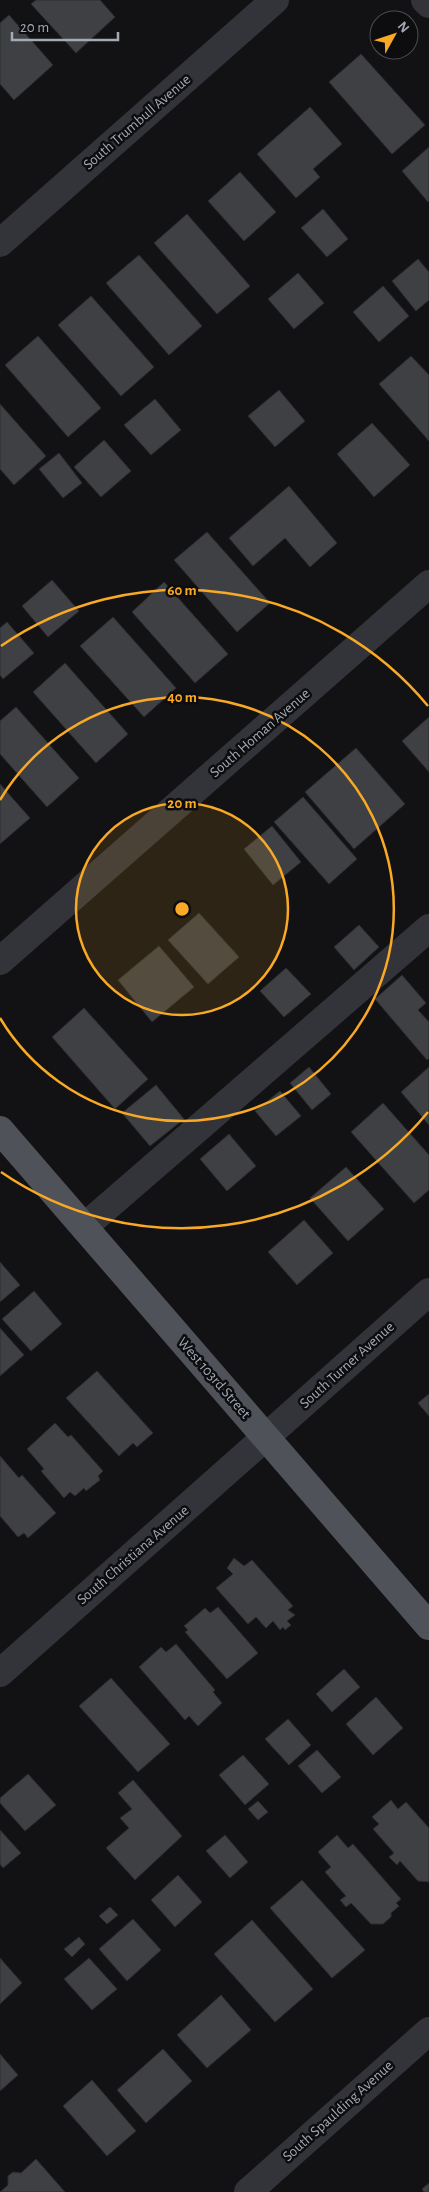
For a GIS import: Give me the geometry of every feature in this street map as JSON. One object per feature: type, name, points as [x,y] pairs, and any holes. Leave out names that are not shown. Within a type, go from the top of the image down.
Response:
[{"type":"main road","name":"West 103rd Street","points":[[0,1130],[429,1626]]},
{"type":"street","name":"South Trumbull Avenue","points":[[0,243],[275,0]]},
{"type":"street","points":[[425,0],[429,4]]},
{"type":"street","name":"South Homan Avenue","points":[[0,961],[429,584]]},
{"type":"street","points":[[84,1227],[429,928]]},
{"type":"street","name":"South Turner Avenue","points":[[266,1438],[429,1292]]},
{"type":"street","name":"South Christiana Avenue","points":[[0,1673],[266,1438]]},
{"type":"street","name":"South Spaulding Avenue","points":[[248,2192],[429,2031]]},
{"type":"building","points":[[36,0],[100,0],[115,17],[76,53],[31,4]]},
{"type":"building","points":[[9,15],[53,65],[14,100],[0,84],[0,23]]},
{"type":"building","points":[[361,54],[425,125],[392,154],[329,82]]},
{"type":"building","points":[[310,107],[342,144],[313,169],[320,177],[296,198],[257,154]]},
{"type":"building","points":[[429,147],[429,201],[428,202],[402,171]]},
{"type":"building","points":[[240,172],[276,212],[244,241],[208,201]]},
{"type":"building","points":[[323,209],[348,239],[327,257],[301,228]]},
{"type":"building","points":[[187,214],[250,286],[217,314],[154,243]]},
{"type":"building","points":[[139,255],[202,326],[169,355],[106,283]]},
{"type":"building","points":[[418,259],[429,272],[429,300],[416,311],[392,281]]},
{"type":"building","points":[[298,273],[324,303],[294,329],[268,299]]},
{"type":"building","points":[[383,286],[409,316],[379,342],[353,312]]},
{"type":"building","points":[[91,296],[154,367],[121,396],[58,325]]},
{"type":"building","points":[[38,336],[101,408],[68,437],[5,365]]},
{"type":"building","points":[[411,356],[429,375],[429,441],[379,384]]},
{"type":"building","points":[[279,390],[305,421],[275,447],[248,416]]},
{"type":"building","points":[[155,399],[181,430],[151,455],[124,425]]},
{"type":"building","points":[[0,404],[46,456],[14,485],[0,469]]},
{"type":"building","points":[[372,423],[410,465],[374,497],[337,454]]},
{"type":"building","points":[[104,440],[131,471],[101,497],[74,467]]},
{"type":"building","points":[[59,453],[82,483],[63,498],[39,469]]},
{"type":"building","points":[[289,486],[337,543],[310,567],[285,538],[253,566],[229,538]]},
{"type":"building","points":[[207,532],[270,603],[237,632],[174,560]]},
{"type":"building","points":[[52,580],[79,611],[48,637],[22,606]]},
{"type":"building","points":[[164,582],[228,654],[195,683],[132,612]]},
{"type":"building","points":[[113,617],[176,688],[144,717],[80,646]]},
{"type":"building","points":[[7,622],[34,653],[3,679],[0,675],[0,628]]},
{"type":"building","points":[[65,663],[128,734],[96,763],[33,692]]},
{"type":"building","points":[[16,707],[79,778],[47,807],[0,754],[0,721]]},
{"type":"building","points":[[429,717],[429,772],[402,741]]},
{"type":"building","points":[[356,748],[405,804],[354,849],[305,792]]},
{"type":"building","points":[[0,784],[30,818],[0,844]]},
{"type":"building","points":[[303,797],[357,859],[329,884],[274,822]]},
{"type":"building","points":[[272,826],[301,862],[273,885],[244,849]]},
{"type":"building","points":[[199,913],[239,957],[208,984],[168,940]]},
{"type":"building","points":[[359,925],[379,947],[354,970],[334,947]]},
{"type":"building","points":[[159,946],[194,987],[152,1022],[118,980]]},
{"type":"building","points":[[286,968],[311,994],[284,1017],[260,991]]},
{"type":"building","points":[[402,975],[426,1003],[418,1010],[429,1022],[429,1058],[427,1060],[375,999]]},
{"type":"building","points":[[84,1008],[148,1079],[115,1109],[52,1037]]},
{"type":"building","points":[[309,1067],[331,1094],[312,1110],[290,1083]]},
{"type":"building","points":[[429,1067],[429,1125],[401,1092]]},
{"type":"building","points":[[156,1085],[184,1119],[150,1146],[122,1113]]},
{"type":"building","points":[[280,1091],[301,1116],[276,1136],[255,1111]]},
{"type":"building","points":[[383,1103],[429,1155],[429,1190],[414,1203],[351,1132]]},
{"type":"building","points":[[229,1134],[256,1166],[227,1191],[200,1159]]},
{"type":"building","points":[[346,1167],[384,1209],[348,1241],[310,1198]]},
{"type":"building","points":[[304,1220],[333,1253],[297,1285],[268,1252]]},
{"type":"building","points":[[0,1262],[20,1285],[0,1302]]},
{"type":"building","points":[[34,1291],[62,1324],[31,1351],[2,1319]]},
{"type":"building","points":[[0,1328],[24,1355],[0,1376]]},
{"type":"building","points":[[97,1371],[153,1433],[137,1447],[133,1443],[119,1456],[66,1398]]},
{"type":"building","points":[[429,1394],[429,1416],[418,1403]]},
{"type":"building","points":[[55,1423],[68,1437],[71,1435],[103,1471],[98,1476],[100,1480],[86,1491],[84,1488],[75,1496],[70,1492],[64,1498],[41,1471],[44,1469],[27,1449]]},
{"type":"building","points":[[0,1456],[19,1478],[22,1475],[56,1513],[28,1538],[24,1533],[18,1537],[0,1516]]},
{"type":"building","points":[[234,1558],[244,1566],[252,1560],[293,1606],[288,1610],[295,1615],[287,1621],[291,1625],[285,1630],[283,1627],[280,1630],[273,1621],[266,1628],[256,1617],[248,1624],[216,1588],[233,1574],[227,1568]]},
{"type":"building","points":[[218,1607],[258,1653],[227,1679],[185,1632],[188,1630],[184,1626],[205,1608],[210,1613]]},
{"type":"building","points":[[176,1644],[215,1690],[213,1692],[222,1703],[198,1726],[189,1716],[185,1720],[139,1667],[161,1647],[166,1652]]},
{"type":"building","points":[[344,1669],[360,1687],[332,1712],[316,1694]]},
{"type":"building","points":[[111,1678],[170,1744],[138,1772],[79,1706]]},
{"type":"building","points":[[376,1697],[403,1728],[373,1755],[346,1724]]},
{"type":"building","points":[[288,1719],[311,1745],[289,1765],[265,1739]]},
{"type":"building","points":[[317,1750],[341,1777],[322,1793],[298,1766]]},
{"type":"building","points":[[243,1755],[269,1784],[245,1805],[219,1775]]},
{"type":"building","points":[[28,1774],[56,1805],[25,1831],[0,1803],[0,1798]]},
{"type":"building","points":[[133,1780],[182,1836],[135,1880],[106,1848],[129,1828],[120,1818],[132,1809],[118,1793]]},
{"type":"building","points":[[391,1800],[398,1809],[406,1802],[429,1828],[429,1882],[418,1881],[400,1861],[397,1865],[389,1857],[394,1853],[373,1829],[379,1824],[372,1817]]},
{"type":"building","points":[[258,1801],[268,1812],[258,1820],[248,1809]]},
{"type":"building","points":[[0,1830],[21,1853],[3,1868],[0,1864]]},
{"type":"building","points":[[225,1835],[248,1862],[230,1878],[206,1851]]},
{"type":"building","points":[[337,1835],[348,1848],[353,1844],[401,1899],[396,1903],[399,1906],[383,1924],[371,1924],[351,1903],[346,1907],[340,1900],[346,1896],[325,1872],[331,1867],[318,1852]]},
{"type":"building","points":[[178,1875],[202,1902],[175,1927],[151,1900]]},
{"type":"building","points":[[302,1880],[365,1950],[332,1978],[270,1908]]},
{"type":"building","points":[[110,1907],[118,1915],[107,1924],[99,1916]]},
{"type":"building","points":[[133,1919],[161,1950],[127,1981],[99,1949]]},
{"type":"building","points":[[252,1920],[313,1989],[275,2022],[214,1954]]},
{"type":"building","points":[[79,1937],[85,1944],[72,1957],[64,1949]]},
{"type":"building","points":[[0,1958],[22,1983],[0,2004]]},
{"type":"building","points":[[89,1958],[117,1989],[92,2010],[64,1979]]},
{"type":"building","points":[[221,1995],[251,2030],[207,2068],[177,2035]]},
{"type":"building","points":[[163,2049],[192,2081],[146,2123],[117,2090]]},
{"type":"building","points":[[0,2054],[18,2075],[0,2091]]},
{"type":"building","points":[[92,2080],[136,2131],[107,2156],[63,2106]]},
{"type":"building","points":[[36,2159],[65,2192],[0,2192],[8,2185],[8,2176],[13,2172],[21,2173]]},
{"type":"building","points":[[429,2183],[429,2192],[424,2192],[422,2189]]}]
